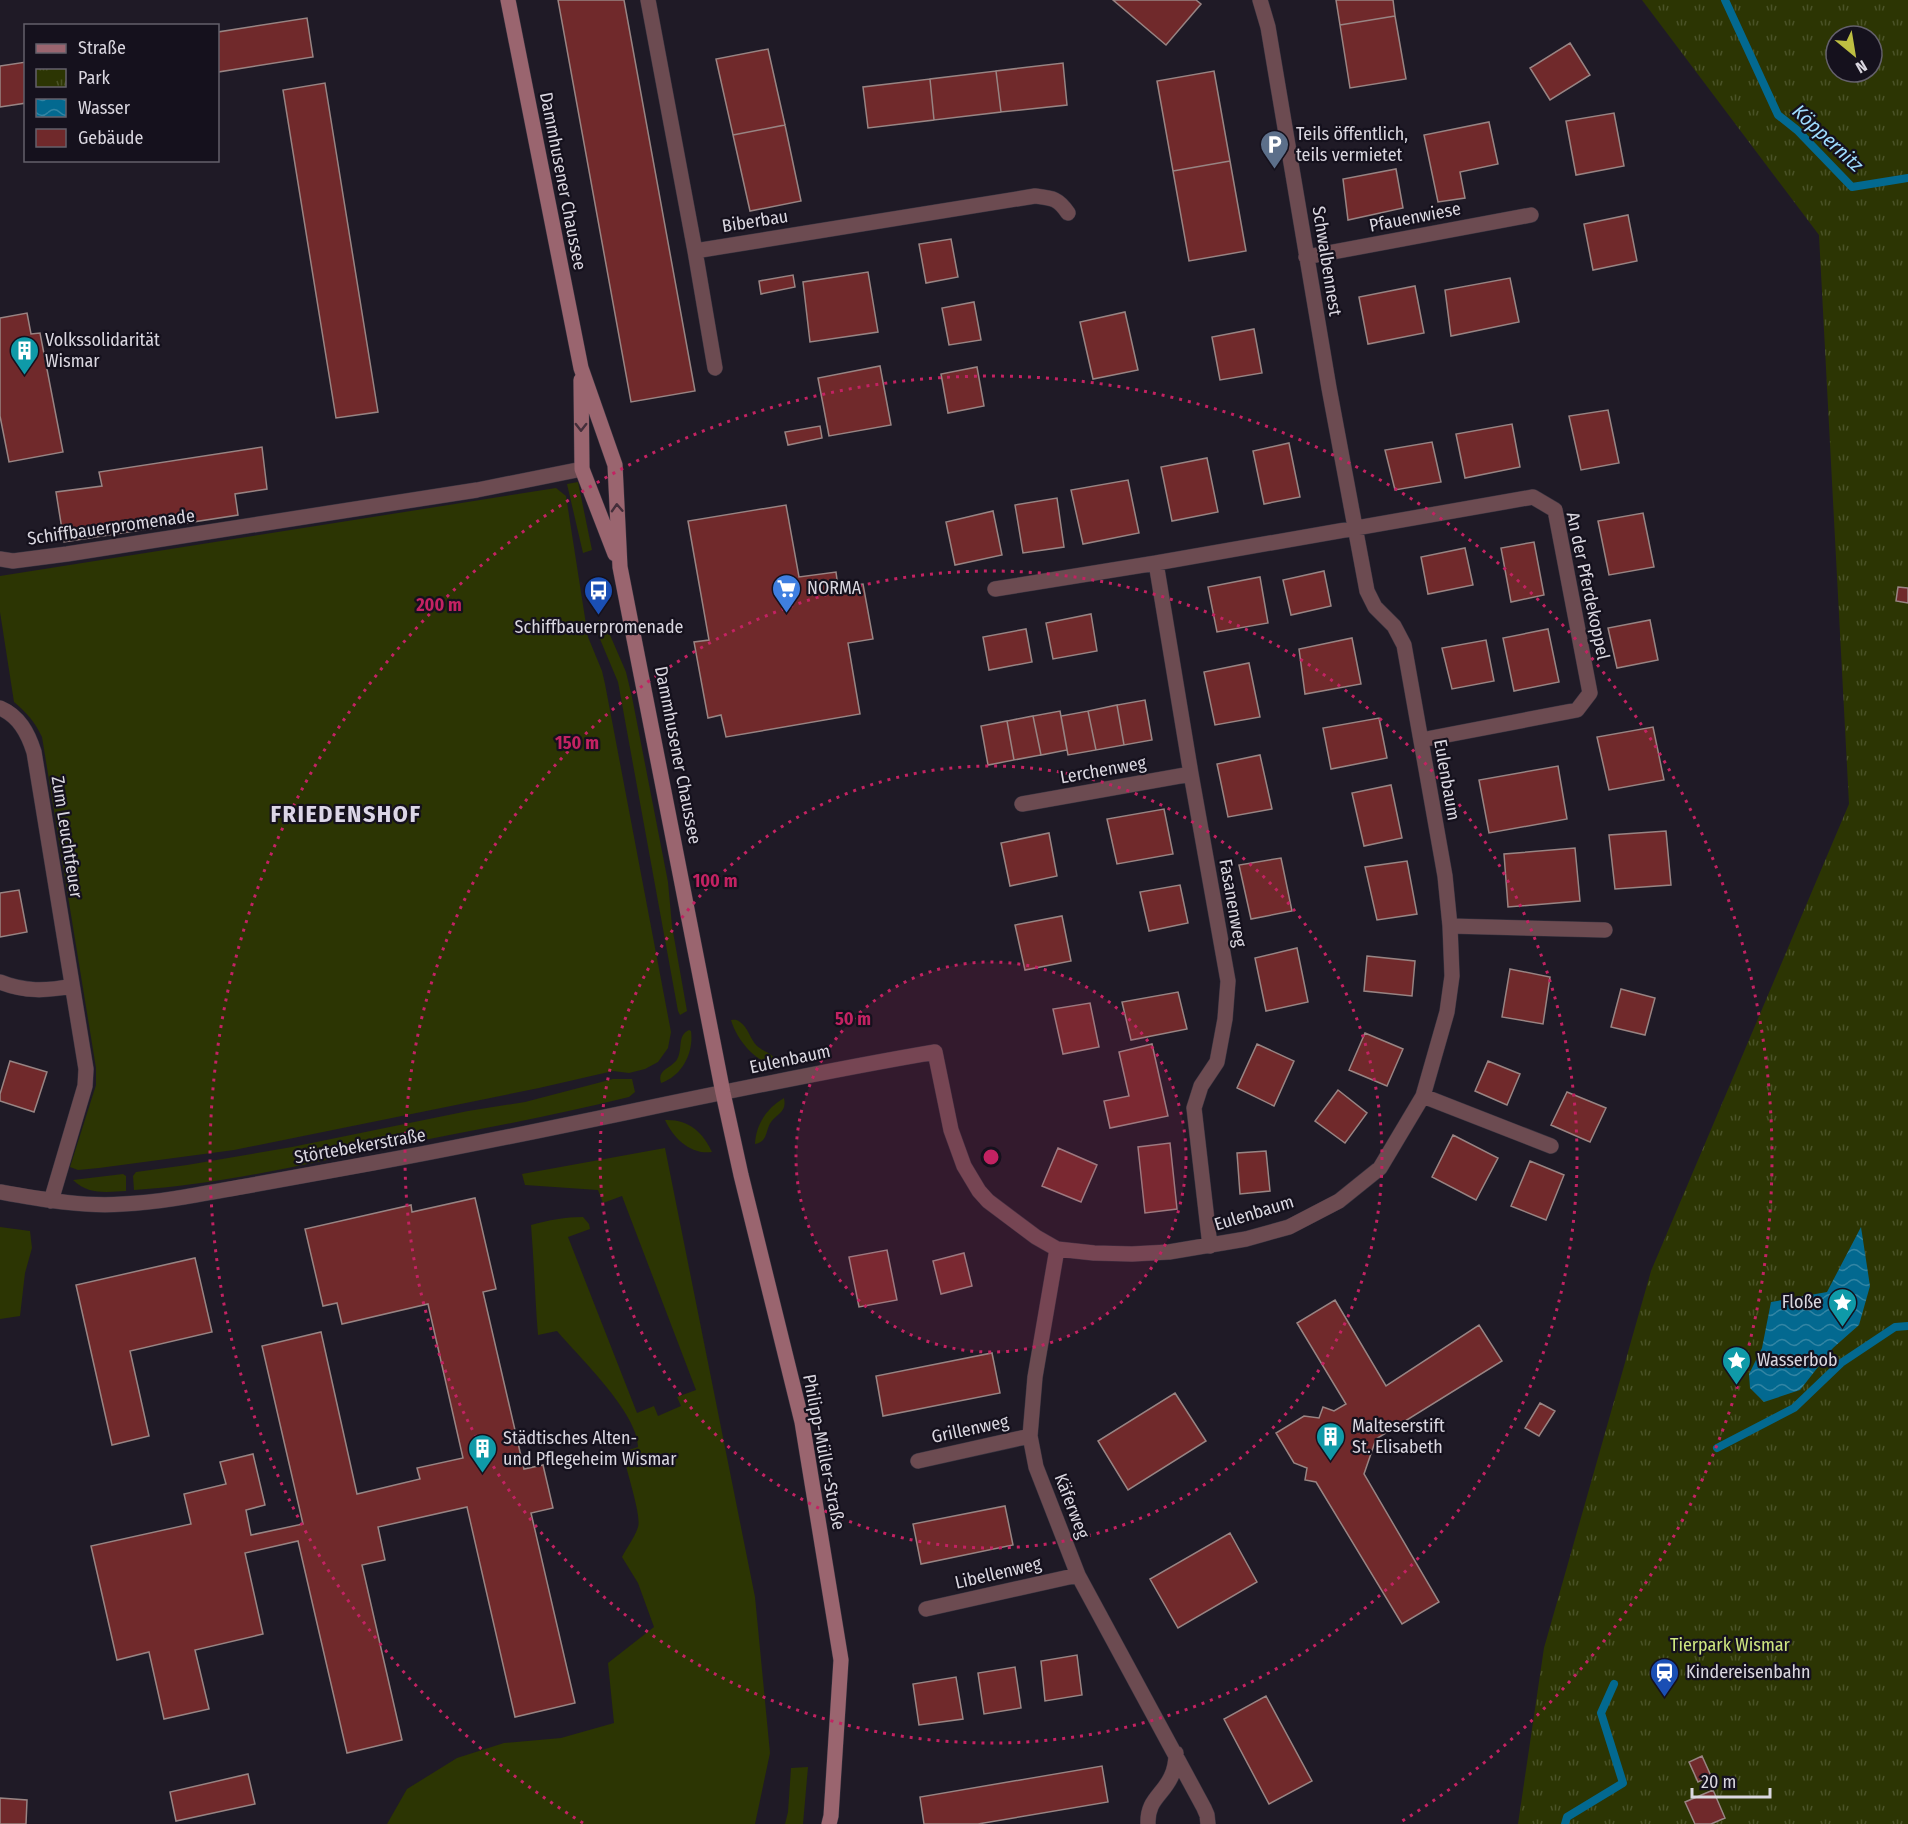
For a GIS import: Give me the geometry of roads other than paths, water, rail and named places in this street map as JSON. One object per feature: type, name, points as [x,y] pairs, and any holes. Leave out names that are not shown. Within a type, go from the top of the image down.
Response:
[{"type":"street","name":"Dammhusener Chaussee","points":[[508,0],[581,368],[615,465],[620,567],[723,1093]]},
{"type":"street","points":[[648,0],[715,368]]},
{"type":"street","name":"Schwalbennest","points":[[1260,0],[1268,27],[1306,257],[1355,529]]},
{"type":"street","name":"Biberbau","points":[[694,251],[1035,196],[1052,198],[1062,203],[1068,213]]},
{"type":"street","name":"Pfauenwiese","points":[[1306,257],[1531,215]]},
{"type":"street","name":"Dammhusener Chaussee","points":[[581,368],[582,470],[620,567]]},
{"type":"street","name":"Schiffbauerpromenade","points":[[0,559],[13,561],[103,549],[477,490],[582,470]]},
{"type":"street","name":"An der Pferdekoppel","points":[[1355,529],[1533,497],[1555,510],[1590,693],[1577,710],[1421,740]]},
{"type":"street","points":[[995,589],[1355,529]]},
{"type":"street","name":"Eulenbaum","points":[[723,1093],[935,1052],[951,1130],[964,1166],[979,1191],[988,1201],[1036,1237],[1057,1249],[1132,1254],[1210,1246],[1246,1239],[1289,1227],[1339,1201],[1380,1168],[1423,1096],[1447,1012],[1452,976],[1445,876],[1404,645],[1394,626],[1375,607],[1367,591],[1355,529]]},
{"type":"street","name":"Fasanenweg","points":[[1156,563],[1228,981],[1225,1019],[1217,1062],[1201,1086],[1194,1108],[1210,1246]]},
{"type":"street","name":"Zum Leuchtfeuer","points":[[0,708],[11,712],[26,730],[34,752],[86,1078],[51,1201]]},
{"type":"street","name":"Lerchenweg","points":[[1022,804],[1191,774]]},
{"type":"street","points":[[1450,926],[1605,930]]},
{"type":"street","points":[[0,982],[31,990],[72,986]]},
{"type":"street","name":"Störtebekerstraße","points":[[0,1192],[78,1204],[122,1204],[179,1199],[501,1139],[723,1093]]},
{"type":"street","name":"Philipp-Müller-Straße","points":[[723,1093],[802,1422],[841,1660],[829,1824]]},
{"type":"street","points":[[1423,1096],[1551,1146]]},
{"type":"street","name":"Käferweg","points":[[1057,1249],[1035,1377],[1030,1436],[1036,1467],[1078,1575],[1176,1753],[1204,1808],[1208,1824]]},
{"type":"street","name":"Grillenweg","points":[[918,1461],[1030,1436]]},
{"type":"street","name":"Libellenweg","points":[[926,1609],[1078,1575]]},
{"type":"street","points":[[1148,1824],[1147,1813],[1171,1778],[1176,1753]]},
{"type":"water","points":[[1861,1227],[1870,1286],[1859,1325],[1833,1348],[1800,1390],[1764,1402],[1750,1388],[1749,1374],[1762,1348],[1771,1302],[1827,1292]]},
{"type":"waterway","name":"Köppernitz","points":[[1725,0],[1778,115],[1797,130],[1852,187],[1908,178]]},
{"type":"waterway","name":"Köppernitz","points":[[1717,1448],[1794,1408],[1841,1363],[1895,1327],[1908,1326]]},
{"type":"waterway","name":"Köppernitz","points":[[1565,1824],[1567,1817],[1623,1783],[1601,1713],[1614,1684]]},
{"type":"place","name":"Teils öffentlich, teils vermietet","points":[[1275,170]]},
{"type":"place","name":"Volkssolidarität Wismar","points":[[24,376]]},
{"type":"place","name":"NORMA","points":[[786,614]]},
{"type":"place","name":"Schiffbauerpromenade","points":[[599,616]]},
{"type":"place","name":"Floße","points":[[1843,1328]]},
{"type":"place","name":"Wasserbob","points":[[1736,1386]]},
{"type":"place","name":"Malteserstift St. Elisabeth","points":[[1331,1462]]},
{"type":"place","name":"Städtisches Alten- und Pflegeheim Wismar","points":[[482,1474]]},
{"type":"place","name":"Kindereisenbahn","points":[[1665,1698]]},
{"type":"district","name":"FRIEDENSHOF","points":[[346,814]]},
{"type":"park label","name":"Tierpark Wismar","points":[[1730,1645]]}]
